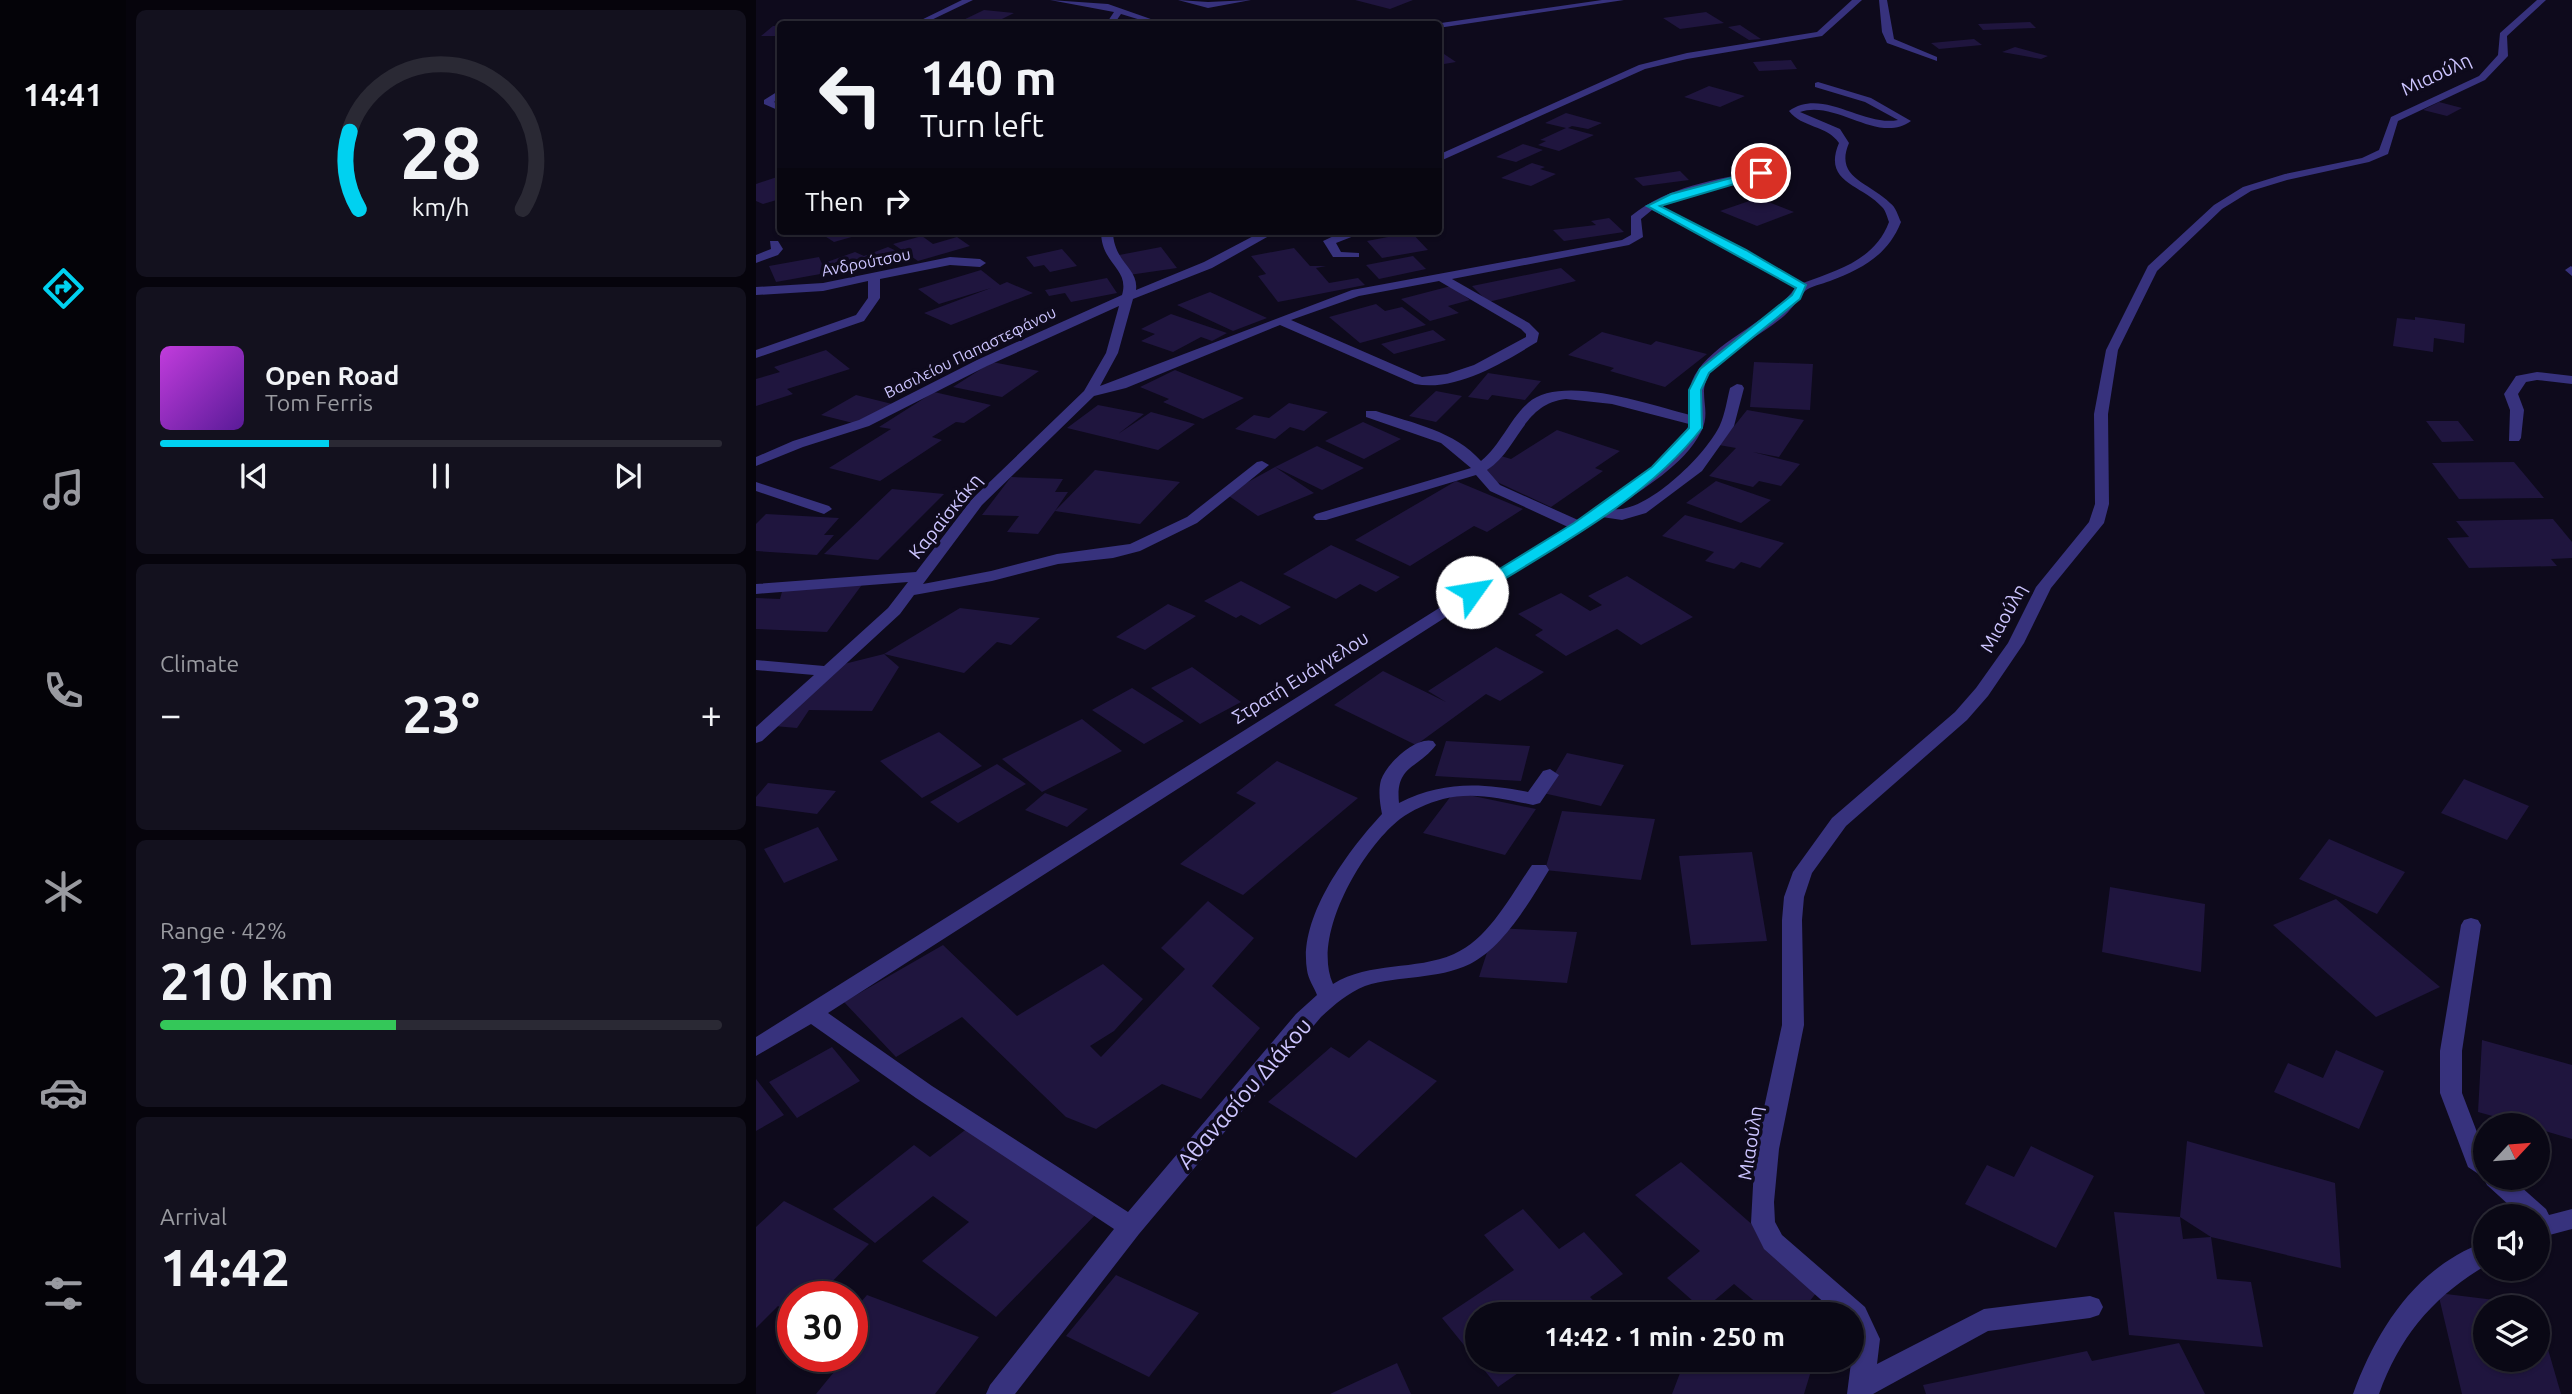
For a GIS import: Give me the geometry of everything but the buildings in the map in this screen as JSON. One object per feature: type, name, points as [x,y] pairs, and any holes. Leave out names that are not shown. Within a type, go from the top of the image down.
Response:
[{"type":"street","points":[[924,21],[969,0]]},
{"type":"street","points":[[1054,0],[1097,5],[1152,21]]},
{"type":"street","points":[[1097,5],[1113,0]]},
{"type":"street","points":[[1182,0],[1212,5],[1247,0]]},
{"type":"street","points":[[1442,24],[1620,0]]},
{"type":"street","points":[[1442,157],[1642,67],[1687,56],[1819,34],[1836,23],[1843,8],[1858,0]]},
{"type":"street","points":[[1883,0],[1886,32],[1890,41],[1934,59]]},
{"type":"street","name":"Μιαούλη","points":[[1861,1390],[1867,1339],[1856,1315],[1773,1242],[1763,1223],[1762,1202],[1767,1149],[1793,1025],[1792,920],[1794,897],[1803,872],[1839,822],[1961,716],[1982,692],[2016,643],[2044,587],[2096,523],[2102,504],[2101,414],[2112,350],[2152,269],[2218,207],[2247,189],[2285,177],[2365,160],[2384,152],[2394,118],[2482,78],[2503,56],[2502,35],[2542,0]]},
{"type":"street","points":[[1112,21],[1119,10]]},
{"type":"street","points":[[1321,517],[1478,470],[1499,456],[1531,407],[1548,395],[1577,394],[1696,421],[1695,390],[1704,371],[1734,345],[1785,308],[1802,287],[1865,261],[1888,241],[1895,222],[1888,206],[1842,172],[1838,158],[1844,143],[1840,135],[1798,116],[1794,111],[1814,108],[1892,124],[1906,121],[1880,105],[1818,85]]},
{"type":"street","points":[[777,95],[768,102],[777,106]]},
{"type":"street","points":[[1089,393],[1121,385],[1280,320],[1356,293],[1625,243],[1637,237],[1635,218],[1652,206],[1675,196],[1761,173]]},
{"type":"street","points":[[1652,206],[1742,252],[1802,287]]},
{"type":"street","points":[[1107,235],[1108,253],[1129,275],[1128,297]]},
{"type":"street","name":"Βασιλείου Παπαστεφάνου","points":[[756,462],[797,444],[864,423],[972,368],[1128,297],[1226,257],[1265,235]]},
{"type":"street","points":[[1343,235],[1329,241],[1337,255],[1356,255]]},
{"type":"street","points":[[756,258],[774,253],[777,248],[774,243]]},
{"type":"street","name":"Ανδρούτσου","points":[[756,291],[805,289],[874,278],[950,261],[981,263]]},
{"type":"street","points":[[1280,320],[1420,381],[1431,381],[1463,372],[1532,339],[1533,333],[1525,326],[1439,276]]},
{"type":"street","points":[[756,354],[860,318],[874,298],[874,278]]},
{"type":"street","name":"Καραϊσκάκη","points":[[756,737],[876,630],[911,591],[977,502],[1089,393],[1112,353],[1128,297]]},
{"type":"street","points":[[2514,438],[2517,410],[2511,394],[2521,379],[2537,376],[2572,380]]},
{"type":"street","points":[[1599,512],[1622,515],[1641,510],[1697,468],[1727,426],[1737,388]]},
{"type":"street","points":[[1371,414],[1437,436],[1469,456],[1486,480],[1506,494],[1579,526]]},
{"type":"street","name":"Στρατή Ευάγγελου","points":[[756,1048],[1579,526],[1664,463],[1690,437],[1696,421]]},
{"type":"street","points":[[911,591],[992,576],[1049,561],[1114,554],[1135,548],[1192,520],[1262,465]]},
{"type":"street","points":[[756,486],[824,509]]},
{"type":"street","points":[[756,589],[921,576]]},
{"type":"street","points":[[756,664],[827,671]]},
{"type":"street","points":[[1392,815],[1387,792],[1391,773],[1427,745]]},
{"type":"street","points":[[1329,997],[1317,970],[1323,921],[1348,873],[1392,815],[1439,793],[1479,788],[1533,799],[1550,775]]},
{"type":"street","name":"Αθανασίου Διάκου","points":[[999,1394],[1130,1227],[1304,1020],[1329,997],[1362,980],[1463,959],[1478,948],[1508,913],[1539,870]]},
{"type":"street","points":[[2470,925],[2451,1051],[2451,1093],[2473,1152]]},
{"type":"street","points":[[811,1012],[924,1092],[1130,1227]]},
{"type":"street","points":[[2507,1190],[2521,1204]]},
{"type":"street","points":[[2550,1221],[2572,1219]]},
{"type":"street","points":[[2366,1394],[2389,1335],[2407,1312],[2436,1282],[2473,1260]]},
{"type":"street","points":[[1861,1390],[1984,1320],[2090,1307]]},
{"type":"route","points":[[1472,592],[1579,526],[1657,469],[1678,450],[1695,428],[1695,390],[1704,371],[1796,297],[1802,287],[1742,252],[1652,206],[1675,196],[1761,173]]}]
